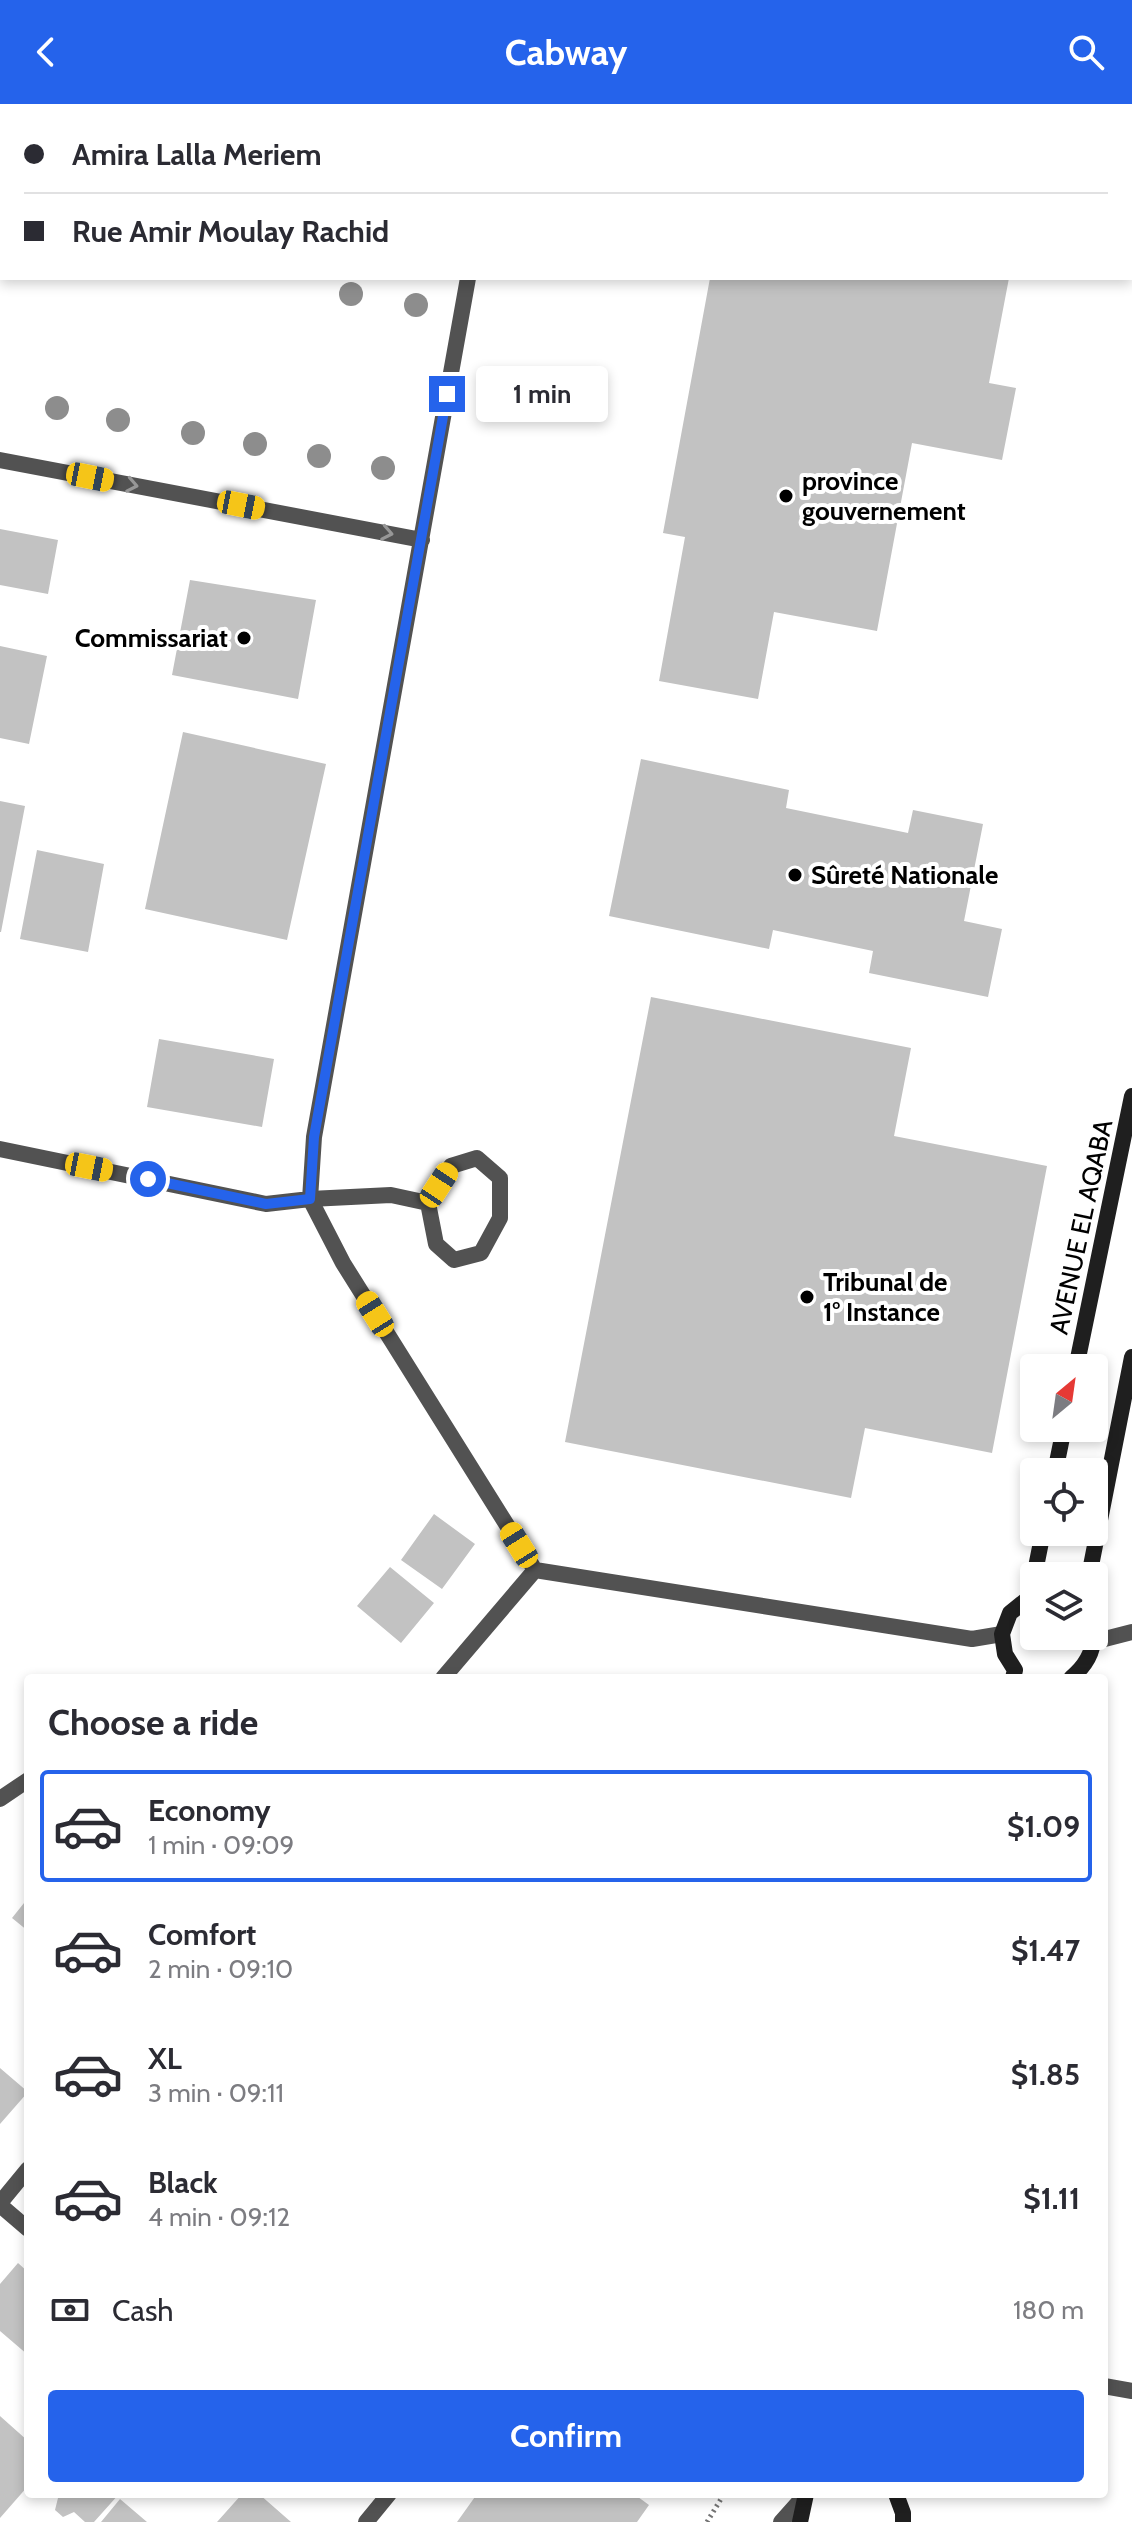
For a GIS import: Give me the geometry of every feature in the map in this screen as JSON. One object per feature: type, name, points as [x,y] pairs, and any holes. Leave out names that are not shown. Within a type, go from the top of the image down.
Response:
[{"type":"main road","name":"AVENUE EL AQABA","points":[[1079,1354],[1132,1096]]},
{"type":"main road","points":[[1092,1562],[1132,1357]]},
{"type":"main road","points":[[1017,1674],[1005,1654],[1002,1634],[1010,1613],[1020,1606]]},
{"type":"main road","points":[[1076,1674],[1085,1666],[1090,1650]]},
{"type":"main road","points":[[800,2522],[805,2498]]},
{"type":"main road","points":[[897,2498],[903,2518]]},
{"type":"main road","points":[[903,2518],[906,2498]]},
{"type":"street","points":[[468,280],[314,1137],[310,1199],[343,1263],[535,1570],[972,1639],[1002,1634]]},
{"type":"street","points":[[0,460],[422,540]]},
{"type":"street","points":[[0,1149],[266,1204],[391,1195],[428,1203]]},
{"type":"street","points":[[477,1158],[500,1178],[500,1218],[481,1253],[454,1260],[436,1244],[428,1203],[451,1166],[477,1158]]},
{"type":"street","points":[[446,1674],[535,1570]]},
{"type":"street","points":[[1108,1636],[1132,1632]]},
{"type":"street","points":[[0,1799],[24,1783]]},
{"type":"street","points":[[24,2174],[0,2204],[24,2225]]},
{"type":"street","points":[[1108,2387],[1132,2391]]},
{"type":"street","points":[[366,2522],[386,2498]]},
{"type":"street","points":[[781,2522],[802,2498]]},
{"type":"path","points":[[707,2522],[722,2498]]},
{"type":"building","name":"province gouvernement","points":[[710,280],[1009,280],[989,383],[1016,388],[1002,460],[912,443],[877,631],[774,612],[758,699],[659,681],[685,537],[663,533]]},
{"type":"building","points":[[0,529],[58,540],[48,594],[0,585]]},
{"type":"building","name":"Commissariat","points":[[190,580],[316,600],[298,699],[172,675]]},
{"type":"building","points":[[0,646],[47,656],[29,744],[0,738]]},
{"type":"building","points":[[183,732],[326,764],[287,940],[145,909]]},
{"type":"building","name":"Sûreté Nationale","points":[[641,759],[789,790],[786,808],[908,833],[913,810],[983,824],[964,921],[1002,929],[988,997],[869,973],[873,951],[773,930],[769,949],[609,916]]},
{"type":"building","points":[[0,801],[25,806],[1,932],[0,932]]},
{"type":"building","points":[[37,850],[104,864],[88,952],[20,939]]},
{"type":"building","name":"Tribunal de 1° Instance","points":[[651,997],[911,1048],[894,1136],[1047,1166],[992,1453],[865,1428],[851,1498],[565,1442]]},
{"type":"building","points":[[159,1039],[274,1059],[262,1127],[147,1107]]},
{"type":"building","points":[[434,1514],[475,1544],[442,1589],[401,1560]]},
{"type":"building","points":[[390,1567],[434,1603],[401,1643],[357,1606]]},
{"type":"building","points":[[24,1903],[24,1928],[12,1918]]},
{"type":"building","points":[[0,2068],[24,2089],[24,2097],[0,2124]]},
{"type":"building","points":[[18,2263],[24,2268],[24,2352],[0,2331],[0,2284]]},
{"type":"building","points":[[0,2416],[24,2437],[24,2491],[0,2518]]},
{"type":"building","points":[[58,2498],[115,2498],[94,2522],[85,2522],[74,2512],[63,2517],[55,2510]]},
{"type":"building","points":[[238,2498],[264,2498],[291,2522],[217,2522]]},
{"type":"building","points":[[474,2498],[639,2498],[649,2505],[637,2522],[457,2522]]},
{"type":"building","points":[[120,2499],[147,2522],[101,2522]]},
{"type":"place","name":"province gouvernement","points":[[786,496]]},
{"type":"place","name":"Commissariat","points":[[244,638]]},
{"type":"place","name":"Sûreté Nationale","points":[[795,875]]},
{"type":"place","name":"Tribunal de 1° Instance","points":[[807,1297]]},
{"type":"route","points":[[148,1179],[266,1204],[310,1199],[314,1137],[447,394]]}]
